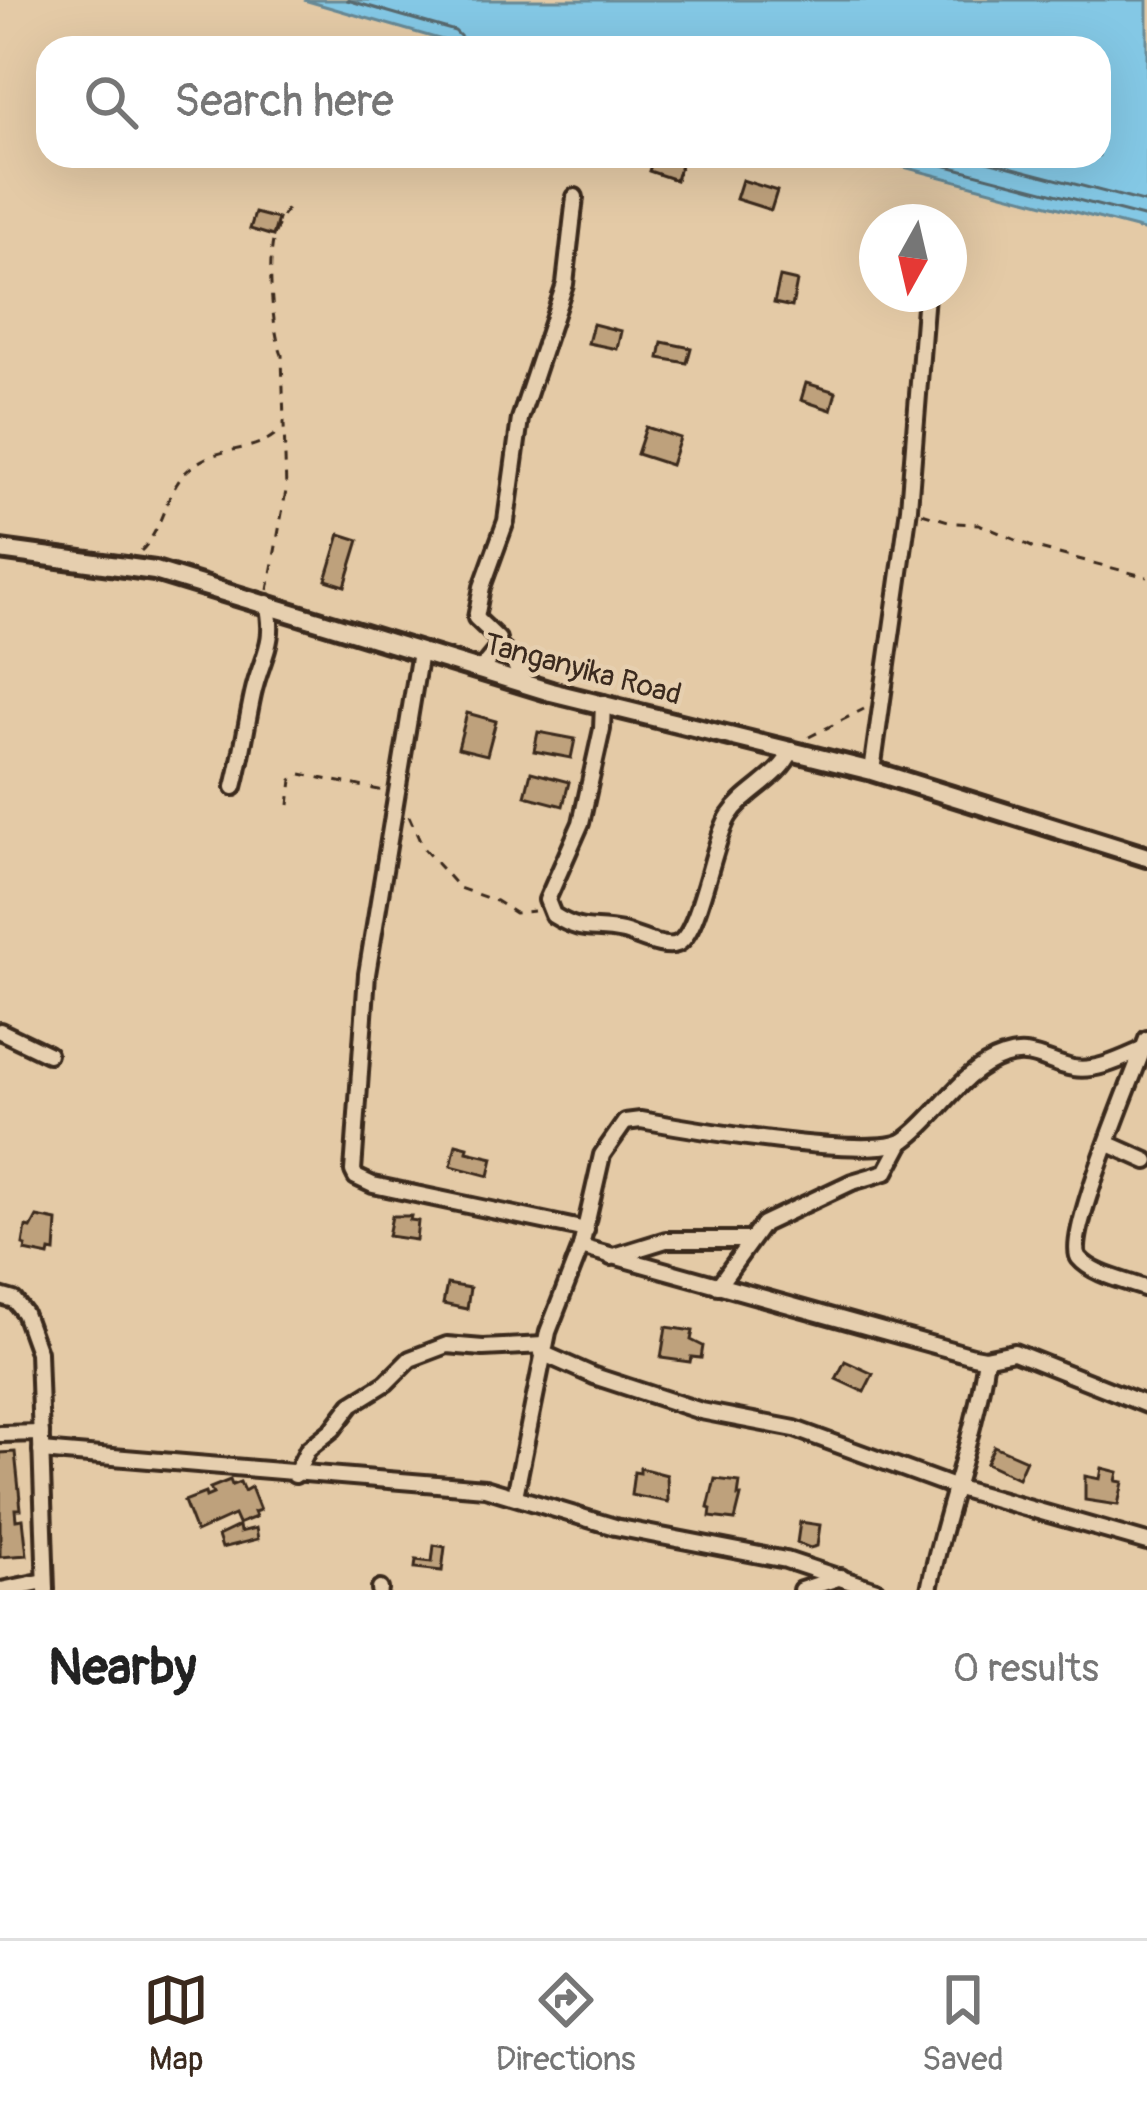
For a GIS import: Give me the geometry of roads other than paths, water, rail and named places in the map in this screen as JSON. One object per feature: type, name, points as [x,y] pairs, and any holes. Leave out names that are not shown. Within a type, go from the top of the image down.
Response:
[{"type":"street","points":[[524,683],[498,639],[476,618],[506,521],[520,418],[565,284],[575,197]]},
{"type":"street","points":[[872,771],[909,508],[925,312]]},
{"type":"street","name":"Tanganyika Road","points":[[0,550],[155,571],[524,683],[872,771],[1147,857]]},
{"type":"street","points":[[234,787],[256,679],[270,644],[267,603]]},
{"type":"street","points":[[482,669],[499,647]]},
{"type":"street","points":[[420,652],[367,974],[353,1171],[373,1184],[586,1230]]},
{"type":"street","points":[[603,703],[602,729],[581,823],[552,887],[548,908],[588,932],[614,930],[677,944],[693,920],[730,813],[781,769],[792,750]]},
{"type":"street","points":[[0,1031],[48,1054]]},
{"type":"street","points":[[718,1286],[756,1229],[851,1182],[886,1172],[902,1142],[974,1073],[998,1058],[1030,1053],[1074,1068],[1091,1068],[1145,1044]]},
{"type":"street","points":[[1145,1044],[1077,1232],[1076,1255],[1097,1270],[1147,1288]]},
{"type":"street","points":[[515,1496],[543,1349],[581,1247],[602,1155],[629,1120],[832,1145],[885,1148],[902,1142]]},
{"type":"street","points":[[1109,1144],[1147,1161]]},
{"type":"street","points":[[611,1257],[666,1240],[750,1240]]},
{"type":"street","points":[[581,1247],[986,1358],[1013,1352],[1147,1405]]},
{"type":"street","points":[[0,1296],[14,1300],[32,1332],[40,1364],[46,1586],[1,1590]]},
{"type":"street","points":[[295,1475],[308,1449],[333,1430],[352,1404],[386,1383],[410,1359],[446,1345],[543,1349],[594,1376],[701,1411],[820,1437],[954,1487],[1147,1542]]},
{"type":"street","points":[[929,1590],[986,1358]]},
{"type":"street","points":[[0,1435],[41,1433]]},
{"type":"street","points":[[41,1451],[295,1475],[456,1484],[515,1496],[615,1527],[771,1556],[876,1590]]},
{"type":"street","points":[[801,1590],[841,1577]]},
{"type":"water","points":[[304,0],[1147,0],[1147,231],[908,168],[1111,168],[1111,36],[428,36]]}]
